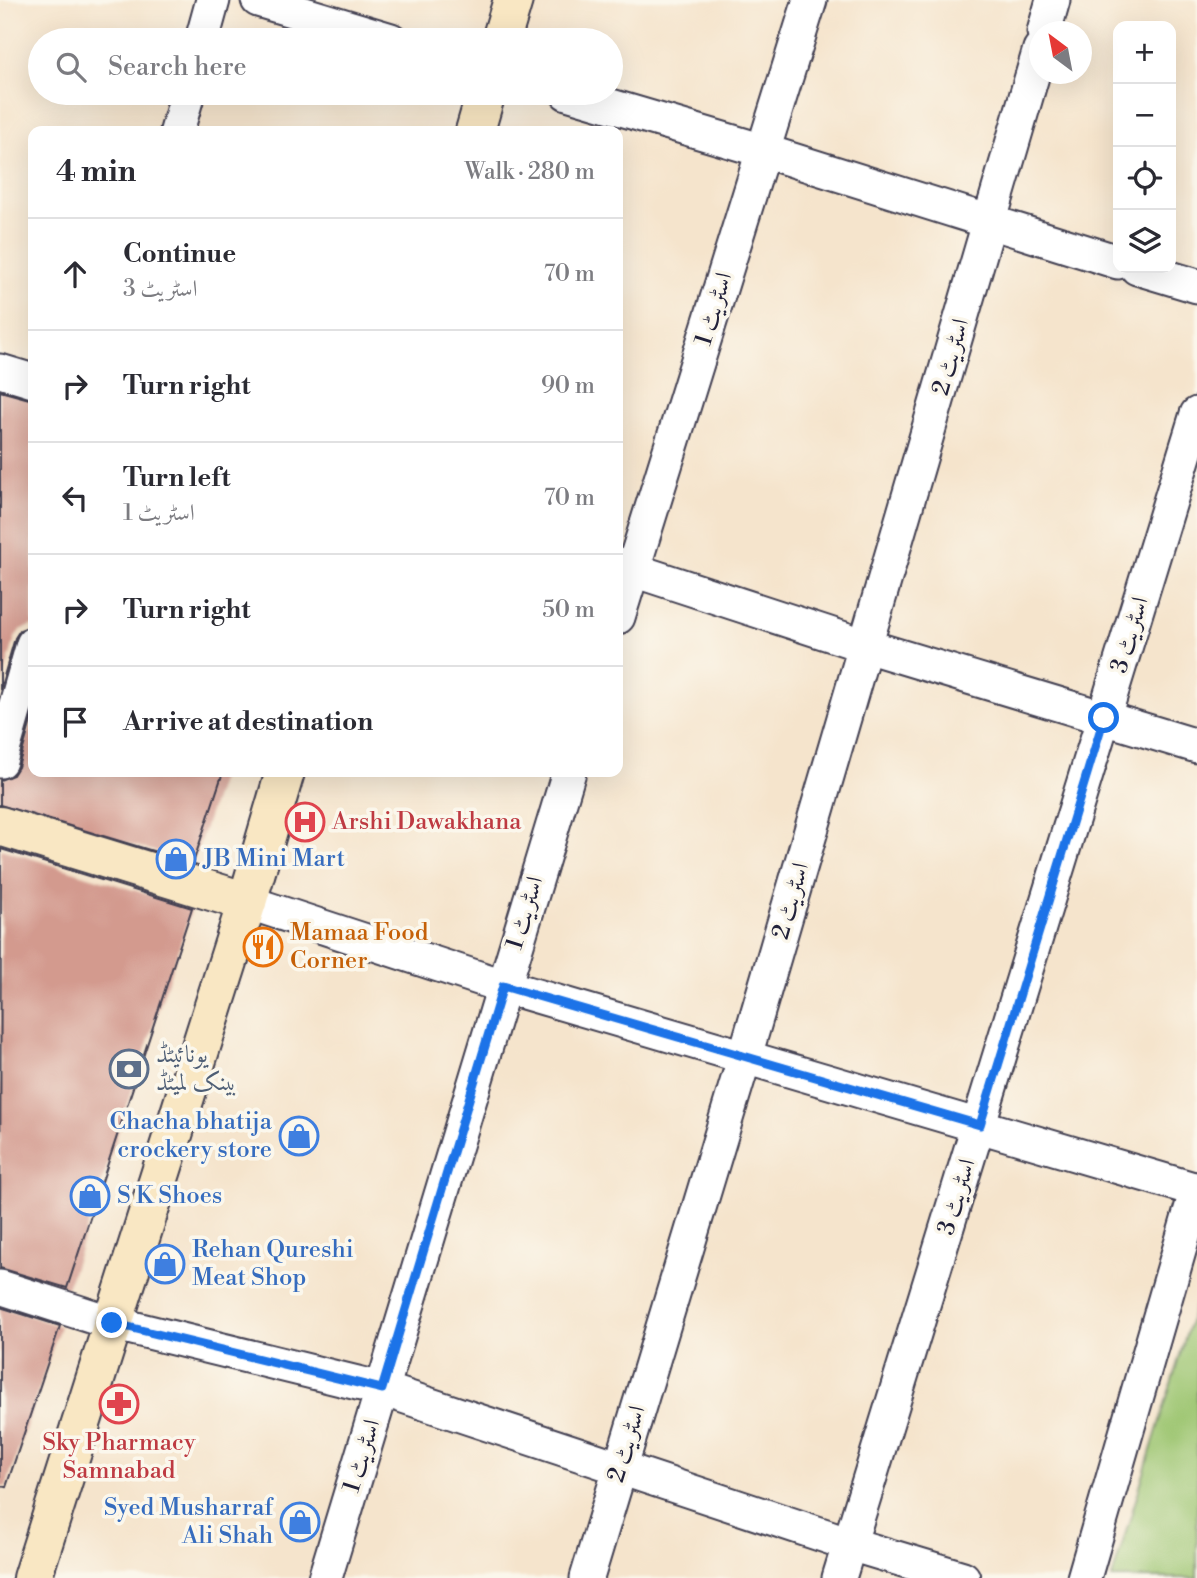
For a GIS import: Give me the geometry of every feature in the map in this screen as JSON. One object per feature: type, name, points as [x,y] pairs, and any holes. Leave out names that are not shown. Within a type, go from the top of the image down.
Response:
[{"type":"street","points":[[206,28],[214,0]]},
{"type":"street","points":[[258,0],[351,28]]},
{"type":"street","points":[[505,28],[513,0]]},
{"type":"street","name":"اسٹریٹ 1","points":[[625,568],[764,151],[810,0]]},
{"type":"street","points":[[1047,21],[1053,0]]},
{"type":"street","name":"اسٹریٹ 2","points":[[587,1578],[745,1056],[1030,84]]},
{"type":"street","points":[[178,126],[185,105]]},
{"type":"street","points":[[476,126],[483,105]]},
{"type":"street","points":[[608,105],[1113,260]]},
{"type":"street","points":[[1154,273],[1197,286]]},
{"type":"street","points":[[0,371],[28,379]]},
{"type":"street","name":"اسٹریٹ 3","points":[[839,1578],[1197,414]]},
{"type":"street","points":[[625,568],[866,646],[1197,746]]},
{"type":"street","points":[[0,761],[28,662]]},
{"type":"street","points":[[32,1578],[247,902],[284,777]]},
{"type":"street","name":"اسٹریٹ 1","points":[[325,1578],[567,777]]},
{"type":"street","points":[[0,825],[503,986],[1197,1189],[1084,1578]]},
{"type":"street","points":[[0,1287],[112,1323],[382,1389],[850,1544],[963,1578]]},
{"type":"green space","points":[[1197,1299],[1197,1578],[1112,1578]]},
{"type":"building","points":[[0,391],[28,399],[28,627],[20,630],[15,638],[0,690]]},
{"type":"building","points":[[28,732],[28,777],[221,777],[193,863],[0,805],[0,780],[13,775],[18,767]]},
{"type":"building","points":[[1,849],[192,908],[67,1288],[0,1268]]},
{"type":"building","points":[[0,1307],[60,1326],[6,1487],[0,1486]]},
{"type":"place","name":"Arshi Dawakhana","points":[[305,822]]},
{"type":"place","name":"JB Mini Mart","points":[[176,859]]},
{"type":"place","name":"Mamaa Food Corner","points":[[263,947]]},
{"type":"place","name":"یونائیٹڈ بینک لمیٹڈ","points":[[129,1069]]},
{"type":"place","name":"Chacha bhatija crockery store","points":[[299,1136]]},
{"type":"place","name":"S K Shoes","points":[[90,1196]]},
{"type":"place","name":"Rehan Qureshi Meat Shop","points":[[165,1264]]},
{"type":"place","name":"Sky Pharmacy Samnabad","points":[[119,1404]]},
{"type":"place","name":"Syed Musharraf Ali Shah","points":[[300,1522]]},
{"type":"route","points":[[112,1323],[382,1389],[503,986],[980,1125],[1104,718]]}]
